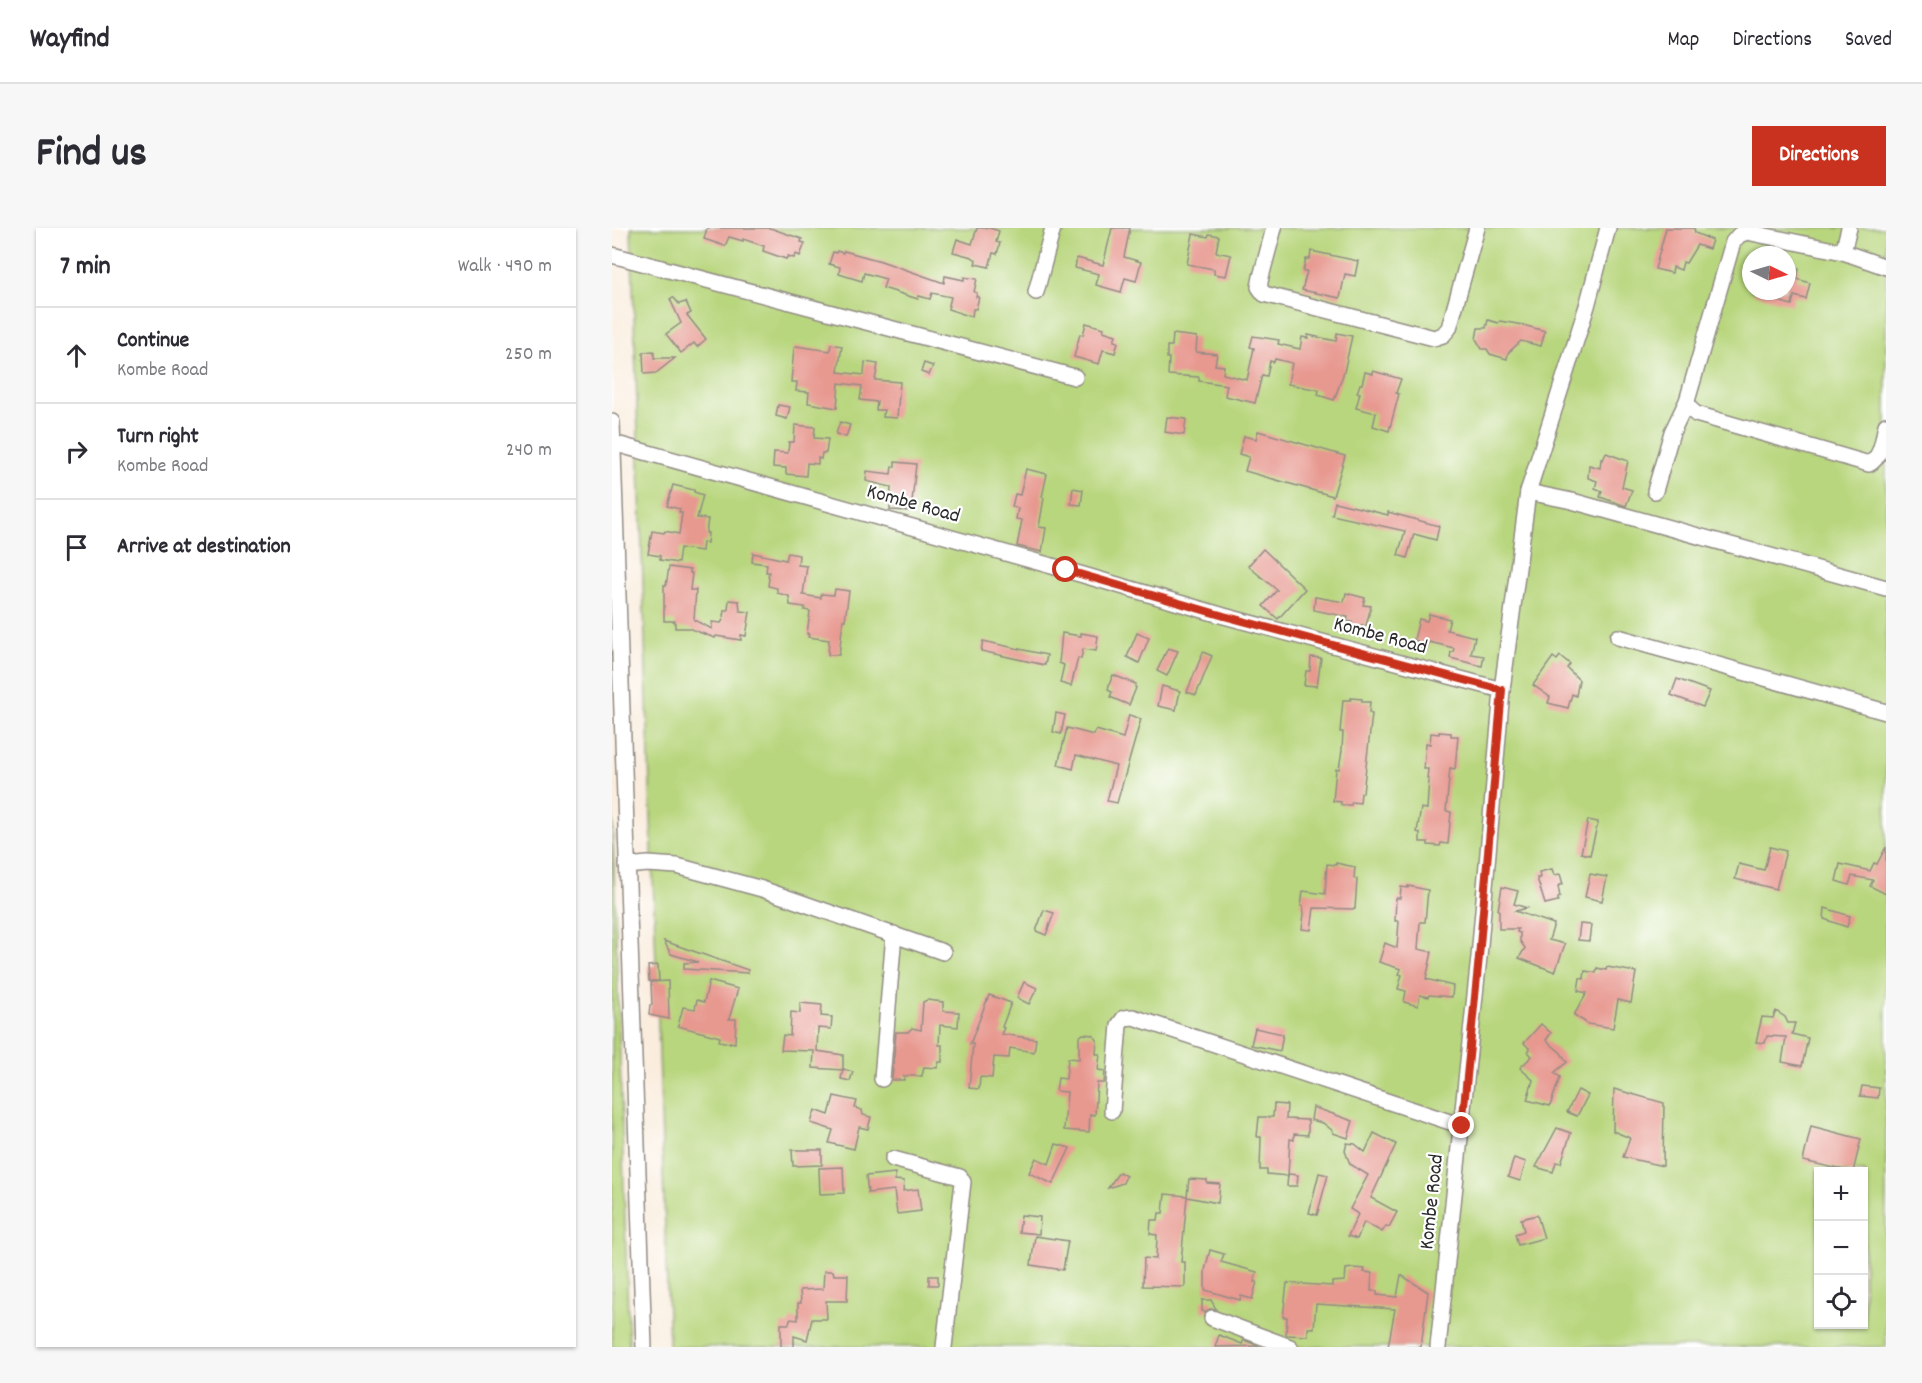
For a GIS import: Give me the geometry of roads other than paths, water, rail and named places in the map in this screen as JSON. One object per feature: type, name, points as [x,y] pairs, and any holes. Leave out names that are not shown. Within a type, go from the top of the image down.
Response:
[{"type":"street","points":[[1036,292],[1053,228]]},
{"type":"street","points":[[1274,228],[1259,286],[1264,294],[1434,338],[1443,335],[1449,328],[1477,228]]},
{"type":"street","points":[[1502,690],[1528,492],[1587,306],[1608,228]]},
{"type":"street","points":[[1843,252],[1849,228]]},
{"type":"street","points":[[1655,491],[1672,432],[1687,401],[1733,242],[1739,231],[1843,252],[1886,267]]},
{"type":"street","points":[[612,255],[1075,377]]},
{"type":"street","points":[[1687,401],[1689,408],[1696,414],[1869,464],[1875,461],[1879,453],[1886,425]]},
{"type":"street","points":[[612,422],[615,614],[627,866],[644,1347]]},
{"type":"street","name":"Kombe Road","points":[[613,443],[1235,619],[1502,690],[1479,957],[1438,1347]]},
{"type":"street","points":[[1528,492],[1572,501],[1886,588]]},
{"type":"street","points":[[1618,637],[1886,712]]},
{"type":"street","points":[[627,866],[655,864],[677,866],[762,890],[944,952]]},
{"type":"street","points":[[882,1079],[894,934]]},
{"type":"street","points":[[1112,1111],[1119,1025],[1124,1018],[1133,1017],[1462,1126]]},
{"type":"street","points":[[893,1160],[960,1177],[963,1182],[944,1347]]},
{"type":"street","points":[[1212,1318],[1290,1347]]}]
